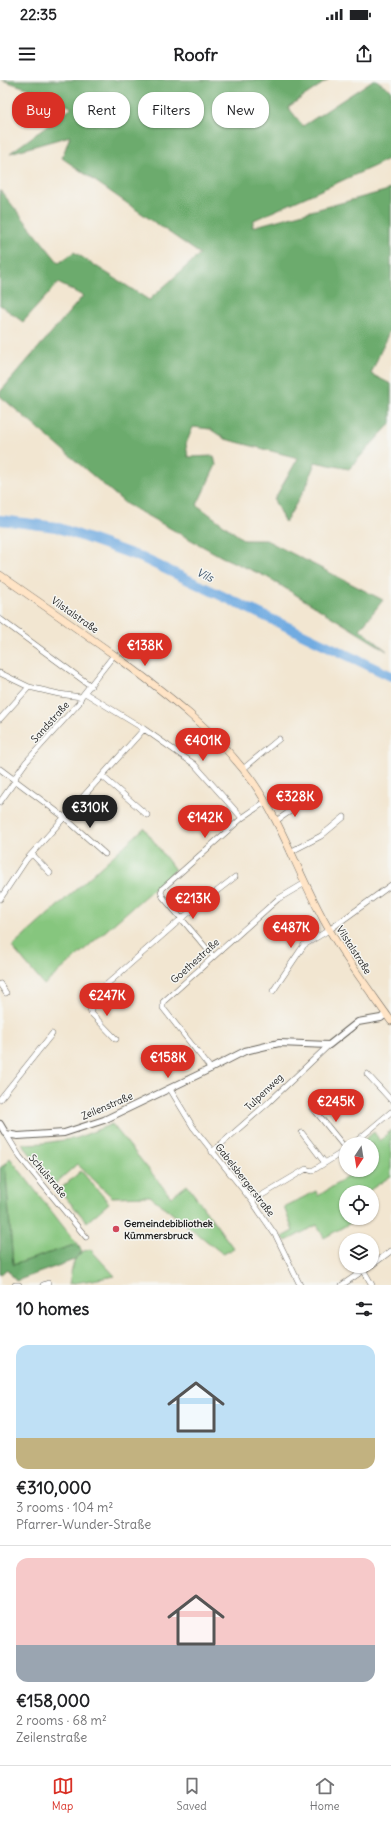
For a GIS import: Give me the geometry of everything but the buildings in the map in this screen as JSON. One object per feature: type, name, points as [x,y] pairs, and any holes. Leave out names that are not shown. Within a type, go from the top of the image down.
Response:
[{"type":"main road","name":"Vilstalstraße","points":[[0,575],[114,656],[185,710],[207,729],[243,769],[266,802],[329,930],[391,1021]]},
{"type":"street","points":[[0,619],[91,686]]},
{"type":"street","name":"Sandstraße","points":[[0,802],[26,762],[79,703],[83,695],[114,656]]},
{"type":"street","points":[[0,673],[29,687],[59,694],[83,695],[144,729],[194,764],[242,818]]},
{"type":"street","points":[[0,719],[29,687]]},
{"type":"street","points":[[0,899],[26,860],[144,729]]},
{"type":"street","points":[[243,769],[279,739]]},
{"type":"street","points":[[0,769],[64,817],[105,854]]},
{"type":"street","points":[[102,776],[147,815]]},
{"type":"street","points":[[276,821],[305,801]]},
{"type":"street","points":[[213,956],[181,919],[161,892],[163,888],[242,818],[266,802]]},
{"type":"street","points":[[290,852],[321,836],[344,817]]},
{"type":"street","points":[[32,854],[50,873]]},
{"type":"street","points":[[116,1039],[91,1012],[89,1000],[181,919],[235,877]]},
{"type":"street","name":"Goethestraße","points":[[211,1069],[162,1006],[163,1002],[278,899],[305,883]]},
{"type":"street","points":[[273,991],[304,945],[329,930],[391,885]]},
{"type":"street","points":[[0,984],[6,992]]},
{"type":"street","points":[[329,1044],[358,1022],[381,1018],[386,1014]]},
{"type":"street","points":[[0,1099],[52,1034]]},
{"type":"street","name":"Zeilenstraße","points":[[6,1134],[18,1136],[64,1133],[104,1120],[211,1069],[245,1051],[279,1043],[329,1044]]},
{"type":"street","name":"Tulpenweg","points":[[212,1152],[270,1102],[329,1044]]},
{"type":"street","points":[[367,1074],[391,1100]]},
{"type":"street","name":"Gabelsbergerstraße","points":[[170,1089],[193,1127],[252,1201],[276,1236],[300,1285]]},
{"type":"street","points":[[313,1108],[339,1140]]},
{"type":"street","points":[[361,1137],[391,1112]]},
{"type":"street","name":"Schulstraße","points":[[0,1124],[20,1157],[86,1237]]},
{"type":"street","points":[[302,1133],[325,1163]]},
{"type":"street","points":[[0,1138],[6,1134]]},
{"type":"street","points":[[252,1201],[306,1169],[312,1171],[339,1154]]},
{"type":"street","points":[[379,1259],[391,1251]]},
{"type":"street","points":[[342,1285],[361,1273]]},
{"type":"street","points":[[365,1273],[372,1285]]},
{"type":"street","points":[[43,1285],[48,1282],[48,1285]]},
{"type":"green space","points":[[2,80],[328,80],[288,107],[303,126],[373,80],[376,80],[391,90],[391,157],[377,165],[254,220],[252,227],[385,191],[391,188],[391,327],[371,374],[391,384],[391,423],[349,469],[315,462],[307,485],[285,523],[274,500],[298,458],[225,439],[210,429],[193,427],[186,444],[188,457],[214,456],[216,465],[197,505],[244,540],[266,540],[383,600],[360,629],[387,651],[267,577],[222,557],[126,504],[0,396],[0,392],[83,296],[58,283],[23,322],[0,305],[0,190],[59,263],[74,252],[149,300],[200,254],[62,158],[70,136],[10,153],[44,128],[65,128],[65,113],[72,108],[65,104],[65,92],[39,92]]},
{"type":"green space","points":[[144,828],[175,870],[44,985],[12,947]]},
{"type":"green space","points":[[112,1124],[171,1197],[187,1185],[234,1249],[223,1254],[150,1196],[112,1197],[77,1164],[55,1184],[22,1144],[44,1143],[77,1138]]},
{"type":"green space","points":[[391,1130],[391,1176],[378,1185],[339,1185],[339,1225],[347,1225],[324,1238],[317,1225],[286,1241],[282,1237],[293,1231],[284,1207],[316,1191],[318,1196],[347,1177],[379,1177],[379,1140],[380,1141]]},
{"type":"green space","points":[[374,1132],[377,1137],[368,1137]]},
{"type":"green space","points":[[10,1158],[77,1244],[13,1265],[5,1163]]},
{"type":"green space","points":[[5,1163],[13,1265],[77,1244],[82,1251],[74,1260],[16,1281],[7,1269],[0,1275],[0,1168]]},
{"type":"green space","points":[[81,1171],[109,1203],[87,1222],[59,1190]]},
{"type":"green space","points":[[90,1249],[115,1276],[69,1284],[72,1267],[76,1258],[84,1251]]},
{"type":"waterway","name":"Vils","points":[[0,520],[56,527],[140,557],[391,676]]},
{"type":"place","name":"Gemeindebibliothek Kümmersbruck","points":[[116,1229]]}]
